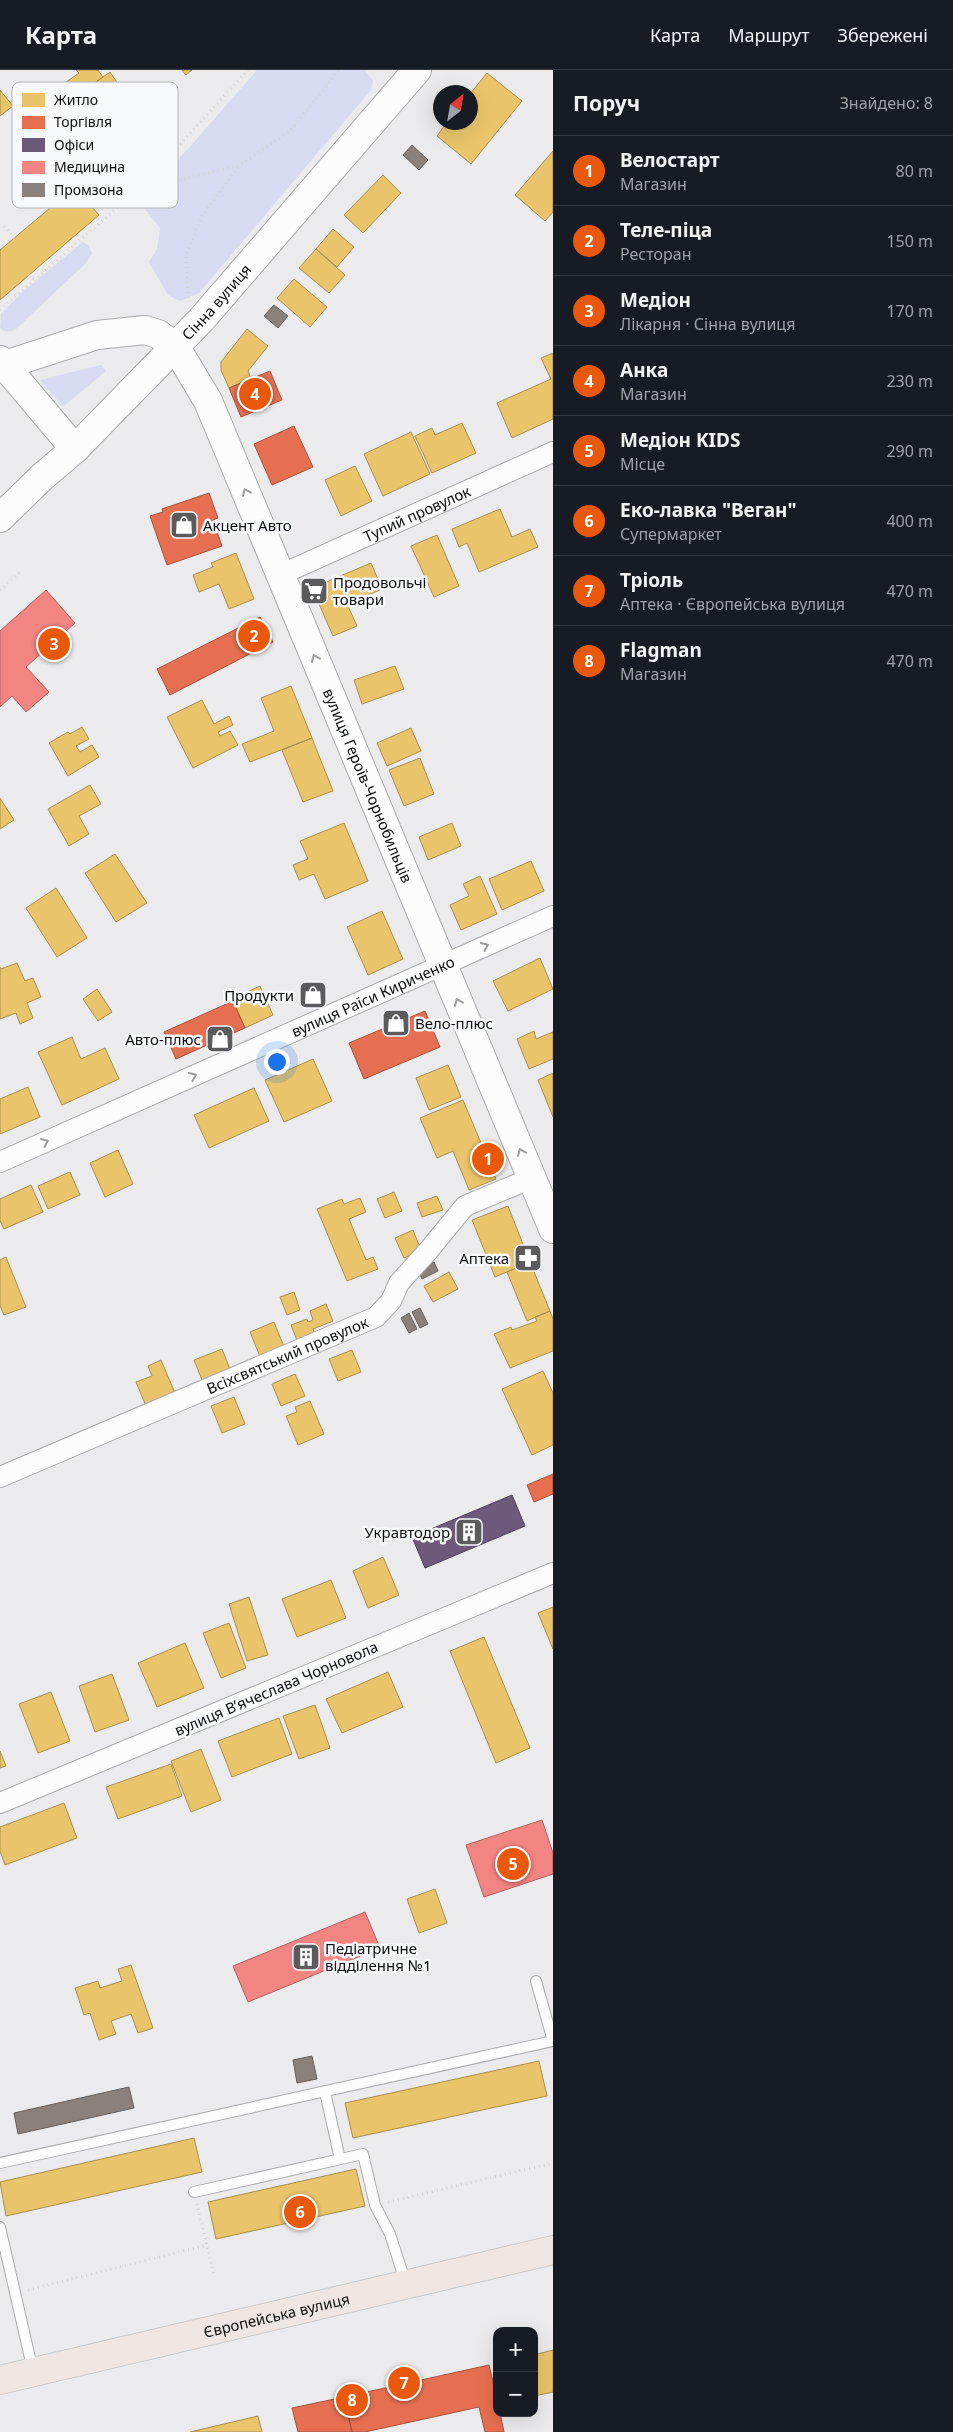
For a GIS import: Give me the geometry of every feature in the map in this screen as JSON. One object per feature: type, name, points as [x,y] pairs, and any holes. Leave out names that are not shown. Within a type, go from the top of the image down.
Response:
[{"type":"main road","name":"Європейська вулиця","points":[[0,2380],[553,2250]]},
{"type":"street","name":"Сінна вулиця","points":[[0,518],[42,477],[75,449],[175,346],[237,279],[417,70]]},
{"type":"street","points":[[75,449],[2,364],[97,335],[144,330],[158,334],[175,346]]},
{"type":"street","name":"вулиця Героїв-Чорнобильців","points":[[175,346],[208,402],[553,1230]]},
{"type":"street","name":"Тупий провулок","points":[[280,575],[553,452]]},
{"type":"street","name":"вулиця Раїси Кириченко","points":[[0,1162],[553,916]]},
{"type":"street","name":"Всіхсвятський провулок","points":[[0,1477],[376,1317],[391,1301],[399,1283],[428,1251],[464,1206],[532,1178]]},
{"type":"street","name":"вулиця Вʼячеслава Чорновола","points":[[0,1803],[553,1573]]},
{"type":"lane","points":[[0,2164],[553,2041],[536,1981]]},
{"type":"lane","points":[[325,2092],[340,2159]]},
{"type":"lane","points":[[194,2192],[363,2154],[375,2205],[390,2234],[406,2286]]},
{"type":"lane","points":[[0,2227],[33,2372]]},
{"type":"path","points":[[178,146],[248,70]]},
{"type":"path","points":[[188,298],[186,255],[202,216],[240,165],[290,131],[339,70]]},
{"type":"path","points":[[178,180],[240,165]]},
{"type":"path","points":[[0,310],[117,208]]},
{"type":"path","points":[[4,226],[14,238]]},
{"type":"path","points":[[29,275],[34,280]]},
{"type":"path","points":[[0,590],[22,571]]},
{"type":"path","points":[[375,2205],[553,2162]]},
{"type":"path","points":[[194,2192],[214,2275]]},
{"type":"path","points":[[15,2293],[207,2245]]},
{"type":"shaded area","points":[[257,70],[365,70],[373,81],[371,90],[199,293],[180,301],[168,295],[149,262],[157,249],[160,228],[144,208],[178,208],[178,159]]},
{"type":"shaded area","points":[[83,242],[88,245],[92,253],[86,263],[16,329],[8,332],[3,331],[0,328],[1,314],[20,294]]},
{"type":"shaded area","points":[[101,365],[106,371],[63,407],[40,380]]},
{"type":"building: Житло","points":[[76,70],[98,70],[103,77],[96,82],[66,82],[79,73]]},
{"type":"building: Житло","points":[[182,70],[192,70],[186,75]]},
{"type":"building: Житло","points":[[110,72],[117,82],[96,82]]},
{"type":"building: Житло","points":[[487,73],[522,101],[471,164],[437,136],[441,130],[478,130],[477,85]]},
{"type":"building: Житло","points":[[0,90],[12,107],[0,116]]},
{"type":"building: Житло","points":[[553,151],[553,212],[545,221],[515,195]]},
{"type":"building: Житло","points":[[383,175],[401,193],[363,233],[344,215]]},
{"type":"building: Житло","points":[[50,208],[93,208],[99,215],[0,300],[0,250]]},
{"type":"building: Житло","points":[[333,229],[354,247],[337,267],[316,249]]},
{"type":"building: Житло","points":[[316,249],[345,275],[329,293],[299,268]]},
{"type":"building: Житло","points":[[294,279],[327,307],[310,327],[277,298]]},
{"type":"building: Житло","points":[[247,329],[268,346],[248,371],[251,379],[229,388],[221,370],[221,362]]},
{"type":"building: Житло","points":[[553,353],[553,419],[512,438],[497,403],[551,379],[541,358]]},
{"type":"building: Житло","points":[[462,423],[476,453],[432,473],[415,436],[432,428],[435,435]]},
{"type":"building: Житло","points":[[411,432],[430,474],[383,496],[364,454]]},
{"type":"building: Житло","points":[[355,466],[372,501],[341,516],[325,480]]},
{"type":"building: Житло","points":[[500,509],[512,537],[530,529],[538,547],[479,572],[467,543],[459,547],[452,529]]},
{"type":"building: Житло","points":[[437,535],[459,586],[434,597],[411,546]]},
{"type":"building: Житло","points":[[236,553],[254,599],[229,609],[219,584],[199,592],[193,575],[213,567],[211,563]]},
{"type":"building: Житло","points":[[371,563],[382,589],[347,604],[357,626],[333,636],[312,588]]},
{"type":"building: Житло","points":[[395,666],[404,689],[362,704],[354,680]]},
{"type":"building: Житло","points":[[291,686],[312,738],[250,762],[242,744],[274,731],[261,698]]},
{"type":"building: Житло","points":[[202,700],[214,724],[229,716],[233,725],[218,732],[220,736],[230,731],[238,745],[193,768],[167,717]]},
{"type":"building: Житло","points":[[82,727],[89,739],[76,746],[80,752],[92,745],[99,757],[68,776],[49,743],[68,732],[70,734]]},
{"type":"building: Житло","points":[[411,728],[421,751],[387,766],[377,743]]},
{"type":"building: Житло","points":[[312,738],[333,791],[303,802],[282,750]]},
{"type":"building: Житло","points":[[420,758],[434,794],[404,806],[389,770]]},
{"type":"building: Житло","points":[[90,785],[101,804],[79,816],[89,834],[69,846],[48,809]]},
{"type":"building: Житло","points":[[0,798],[14,820],[0,829]]},
{"type":"building: Житло","points":[[344,823],[368,881],[325,899],[314,874],[299,880],[293,865],[308,859],[300,841]]},
{"type":"building: Житло","points":[[452,823],[461,846],[428,860],[419,837]]},
{"type":"building: Житло","points":[[115,854],[147,903],[116,922],[85,873]]},
{"type":"building: Житло","points":[[531,861],[544,891],[502,910],[489,879]]},
{"type":"building: Житло","points":[[480,876],[497,914],[461,930],[450,905],[469,896],[463,884]]},
{"type":"building: Житло","points":[[56,888],[87,938],[57,957],[26,908]]},
{"type":"building: Житло","points":[[382,911],[403,959],[368,975],[347,927]]},
{"type":"building: Житло","points":[[540,958],[553,989],[508,1011],[493,981]]},
{"type":"building: Житло","points":[[17,963],[25,981],[33,978],[41,997],[27,1003],[33,1018],[20,1024],[16,1013],[0,1019],[0,967],[1,969]]},
{"type":"building: Житло","points":[[260,986],[273,1015],[245,1028],[232,999]]},
{"type":"building: Житло","points":[[97,989],[112,1012],[98,1021],[83,999]]},
{"type":"building: Житло","points":[[534,1031],[536,1039],[553,1032],[553,1059],[529,1069],[517,1039]]},
{"type":"building: Житло","points":[[72,1037],[81,1059],[105,1048],[119,1079],[62,1105],[38,1052]]},
{"type":"building: Житло","points":[[313,1059],[332,1101],[284,1122],[265,1080]]},
{"type":"building: Житло","points":[[448,1065],[461,1097],[429,1110],[416,1078]]},
{"type":"building: Житло","points":[[553,1073],[553,1117],[538,1080]]},
{"type":"building: Житло","points":[[28,1087],[40,1117],[0,1134],[0,1099]]},
{"type":"building: Житло","points":[[254,1088],[269,1121],[209,1148],[194,1115]]},
{"type":"building: Житло","points":[[463,1100],[496,1179],[469,1190],[453,1151],[437,1158],[420,1118]]},
{"type":"building: Житло","points":[[118,1150],[133,1184],[105,1197],[90,1163]]},
{"type":"building: Житло","points":[[70,1172],[80,1195],[48,1209],[38,1186]]},
{"type":"building: Житло","points":[[31,1185],[43,1212],[4,1229],[0,1221],[0,1199]]},
{"type":"building: Житло","points":[[394,1192],[402,1211],[385,1218],[377,1199]]},
{"type":"building: Житло","points":[[437,1196],[443,1210],[422,1217],[417,1203]]},
{"type":"building: Житло","points":[[360,1198],[366,1212],[349,1219],[366,1260],[373,1257],[378,1269],[347,1281],[317,1209],[342,1199],[344,1204]]},
{"type":"building: Житло","points":[[508,1206],[530,1262],[495,1277],[472,1220]]},
{"type":"building: Житло","points":[[413,1230],[421,1250],[404,1258],[395,1238]]},
{"type":"building: Житло","points":[[6,1257],[26,1307],[4,1315],[0,1306],[0,1260]]},
{"type":"building: Житло","points":[[530,1262],[550,1311],[527,1321],[507,1272]]},
{"type":"building: Житло","points":[[449,1272],[458,1289],[433,1302],[424,1286]]},
{"type":"building: Житло","points":[[294,1292],[300,1310],[287,1315],[280,1297]]},
{"type":"building: Житло","points":[[326,1304],[333,1321],[313,1329],[316,1336],[298,1343],[291,1325],[307,1319],[308,1322],[313,1320],[310,1311]]},
{"type":"building: Житло","points":[[550,1311],[553,1319],[553,1351],[510,1368],[494,1334],[511,1327],[512,1330],[537,1321],[535,1317]]},
{"type":"building: Житло","points":[[274,1322],[285,1349],[261,1359],[250,1332]]},
{"type":"building: Житло","points":[[222,1349],[232,1374],[204,1385],[194,1360]]},
{"type":"building: Житло","points":[[352,1350],[361,1372],[338,1381],[329,1359]]},
{"type":"building: Житло","points":[[161,1360],[175,1393],[146,1406],[136,1382],[152,1376],[148,1366]]},
{"type":"building: Житло","points":[[543,1371],[553,1393],[553,1445],[532,1455],[502,1389]]},
{"type":"building: Житло","points":[[295,1374],[305,1396],[281,1406],[272,1384]]},
{"type":"building: Житло","points":[[234,1397],[245,1424],[222,1433],[211,1406]]},
{"type":"building: Житло","points":[[310,1401],[324,1434],[298,1445],[286,1416],[297,1412],[295,1407]]},
{"type":"building: Житло","points":[[383,1557],[399,1595],[368,1608],[353,1571]]},
{"type":"building: Житло","points":[[331,1580],[346,1618],[297,1637],[282,1599]]},
{"type":"building: Житло","points":[[249,1597],[268,1655],[247,1661],[229,1604]]},
{"type":"building: Житло","points":[[553,1607],[553,1649],[538,1613]]},
{"type":"building: Житло","points":[[229,1623],[246,1668],[221,1678],[203,1633]]},
{"type":"building: Житло","points":[[484,1637],[530,1748],[496,1763],[450,1651]]},
{"type":"building: Житло","points":[[185,1643],[204,1688],[157,1707],[138,1663]]},
{"type":"building: Житло","points":[[388,1672],[403,1707],[342,1733],[326,1699]]},
{"type":"building: Житло","points":[[112,1674],[129,1720],[95,1732],[79,1686]]},
{"type":"building: Житло","points":[[51,1692],[70,1741],[38,1753],[19,1704]]},
{"type":"building: Житло","points":[[315,1705],[330,1748],[299,1759],[283,1716]]},
{"type":"building: Житло","points":[[279,1718],[292,1754],[232,1777],[218,1741]]},
{"type":"building: Житло","points":[[201,1749],[221,1800],[191,1812],[171,1761]]},
{"type":"building: Житло","points":[[0,1751],[6,1766],[0,1768]]},
{"type":"building: Житло","points":[[171,1764],[182,1796],[118,1819],[106,1787]]},
{"type":"building: Житло","points":[[64,1803],[77,1838],[5,1865],[0,1851],[0,1827]]},
{"type":"building: Житло","points":[[435,1889],[447,1923],[419,1933],[407,1899]]},
{"type":"building: Житло","points":[[131,1965],[153,2028],[138,2033],[131,2014],[111,2021],[116,2034],[99,2040],[90,2013],[84,2015],[75,1988],[98,1981],[100,1988],[122,1981],[118,1969]]},
{"type":"building: Житло","points":[[539,2061],[547,2096],[353,2138],[345,2103]]},
{"type":"building: Житло","points":[[194,2138],[202,2172],[6,2216],[0,2182]]},
{"type":"building: Житло","points":[[356,2169],[365,2206],[216,2239],[208,2202]]},
{"type":"building: Житло","points":[[553,2350],[553,2392],[538,2395],[538,2372],[538,2354]]},
{"type":"building: Житло","points":[[258,2416],[262,2432],[190,2432]]},
{"type":"building: Торгівля","points":[[270,371],[282,400],[241,417],[229,388]]},
{"type":"building: Торгівля","points":[[294,426],[313,467],[272,485],[254,444]]},
{"type":"building: Торгівля","name":"Акцент Авто","points":[[209,493],[218,518],[213,520],[222,546],[167,565],[150,516],[163,512],[162,509]]},
{"type":"building: Торгівля","points":[[260,617],[273,642],[170,695],[157,669]]},
{"type":"building: Торгівля","name":"Продукти","points":[[319,989],[322,995],[307,1001],[305,995]]},
{"type":"building: Торгівля","points":[[233,1001],[245,1028],[176,1059],[164,1032]]},
{"type":"building: Торгівля","points":[[425,1011],[440,1047],[364,1079],[349,1043]]},
{"type":"building: Торгівля","points":[[553,1474],[553,1494],[534,1502],[527,1485]]},
{"type":"building: Торгівля","points":[[489,2365],[493,2382],[493,2417],[501,2417],[504,2432],[485,2432],[479,2407],[365,2432],[352,2432],[344,2397]]},
{"type":"building: Торгівля","points":[[344,2397],[352,2432],[298,2432],[292,2408]]},
{"type":"building: Офіси","name":"Укравтодор","points":[[512,1495],[525,1526],[425,1568],[412,1537]]},
{"type":"building: Медицина","points":[[46,590],[75,623],[26,667],[49,692],[26,712],[12,696],[0,707],[0,631]]},
{"type":"building: Медицина","points":[[542,1820],[553,1853],[553,1874],[484,1897],[466,1845]]},
{"type":"building: Медицина","name":"Педіатричне відділення №1","points":[[365,1912],[380,1948],[248,2002],[233,1966]]},
{"type":"building: Промзона","points":[[412,145],[428,160],[419,170],[403,155]]},
{"type":"building: Промзона","points":[[274,305],[288,316],[278,328],[264,316]]},
{"type":"building: Промзона","points":[[434,1262],[438,1271],[422,1279],[418,1270]]},
{"type":"building: Промзона","points":[[420,1308],[428,1324],[420,1328],[412,1312]]},
{"type":"building: Промзона","points":[[409,1313],[417,1329],[409,1333],[401,1318]]},
{"type":"building: Промзона","points":[[312,2056],[317,2079],[297,2083],[293,2060]]},
{"type":"building: Промзона","points":[[129,2087],[134,2108],[18,2134],[14,2113]]},
{"type":"place","name":"Анка","points":[[255,394]]},
{"type":"place","name":"Акцент Авто","points":[[184,525]]},
{"type":"place","name":"Продовольчі товари","points":[[314,591]]},
{"type":"place","name":"Теле-піца","points":[[254,636]]},
{"type":"place","name":"Медіон","points":[[54,644]]},
{"type":"place","name":"Продукти","points":[[313,995]]},
{"type":"place","name":"Вело-плюс","points":[[396,1023]]},
{"type":"place","name":"Авто-плюс","points":[[220,1039]]},
{"type":"place","name":"Велостарт","points":[[488,1159]]},
{"type":"place","name":"Аптека","points":[[528,1258]]},
{"type":"place","name":"Укравтодор","points":[[469,1532]]},
{"type":"place","name":"Медіон KIDS","points":[[513,1864]]},
{"type":"place","name":"Педіатричне відділення №1","points":[[306,1957]]},
{"type":"place","name":"Еко-лавка \"Веган\"","points":[[300,2212]]},
{"type":"place","name":"Тріоль","points":[[404,2383]]},
{"type":"place","name":"Flagman","points":[[352,2400]]}]
